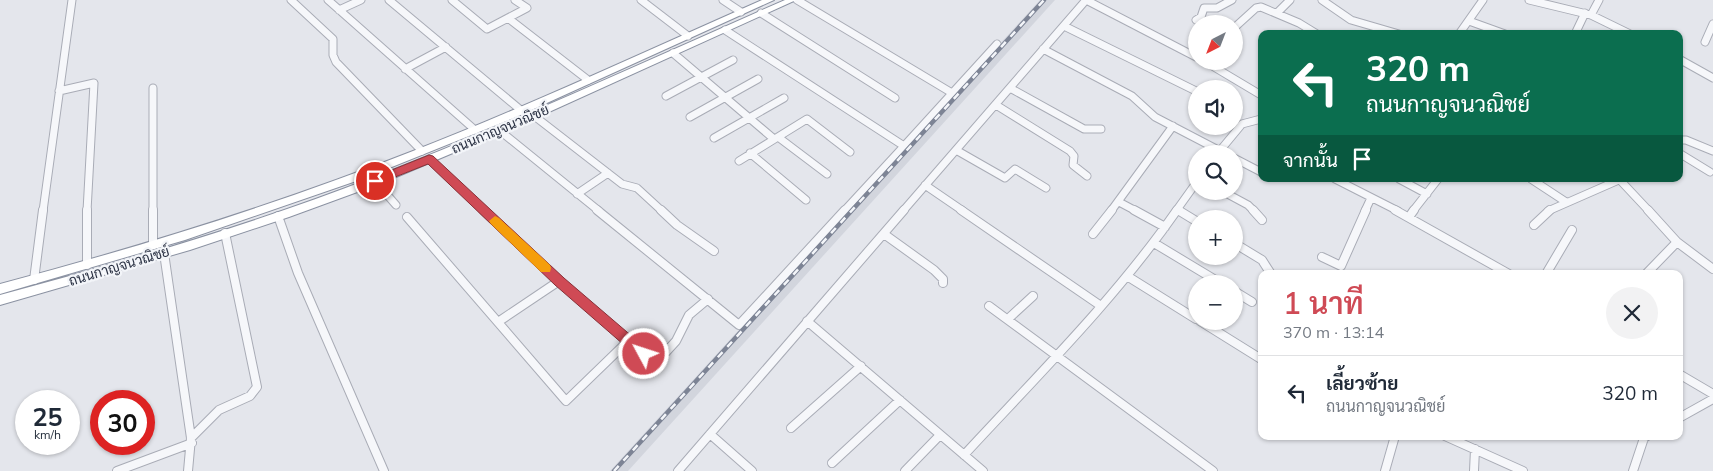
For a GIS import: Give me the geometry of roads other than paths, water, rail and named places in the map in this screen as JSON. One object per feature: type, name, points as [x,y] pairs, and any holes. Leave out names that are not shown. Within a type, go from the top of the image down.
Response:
[{"type":"highway","name":"ถนนกาญจนวณิชย์","points":[[0,289],[87,265],[270,209],[499,130],[588,80],[770,0]]},
{"type":"highway","name":"ถนนกาญจนวณิชย์","points":[[0,300],[164,253],[278,216],[375,181],[475,130],[528,114],[792,0]]},
{"type":"street","points":[[34,280],[72,0]]},
{"type":"street","points":[[291,0],[333,39],[333,55],[336,62],[426,155],[560,281],[644,354]]},
{"type":"street","points":[[328,0],[475,130]]},
{"type":"street","points":[[339,10],[361,0]]},
{"type":"street","points":[[389,0],[528,114],[622,184],[637,188],[677,225],[714,251]]},
{"type":"street","points":[[452,0],[487,29],[526,8],[516,0]]},
{"type":"street","points":[[641,0],[688,36]]},
{"type":"street","points":[[723,0],[741,12]]},
{"type":"street","points":[[797,0],[952,93]]},
{"type":"street","points":[[678,471],[1086,0],[1188,53]]},
{"type":"street","points":[[1202,15],[1204,8],[1218,8],[1232,0]]},
{"type":"street","points":[[1277,13],[1290,0]]},
{"type":"street","points":[[1322,0],[1351,20],[1385,30]]},
{"type":"street","points":[[1462,30],[1483,0]]},
{"type":"street","points":[[1529,0],[1588,14],[1622,30]]},
{"type":"street","points":[[1578,30],[1599,0]]},
{"type":"street","points":[[1243,20],[1258,7],[1277,13],[1309,30]]},
{"type":"street","points":[[762,14],[895,98]]},
{"type":"street","points":[[508,18],[588,80]]},
{"type":"street","points":[[1469,20],[1495,30]]},
{"type":"street","points":[[1705,42],[1713,24]]},
{"type":"street","points":[[1064,26],[1188,87]]},
{"type":"street","points":[[725,30],[904,146]]},
{"type":"street","points":[[499,130],[739,324],[997,44]]},
{"type":"street","points":[[405,68],[446,47]]},
{"type":"street","points":[[1043,49],[1132,96],[1152,116],[1207,145]]},
{"type":"street","points":[[673,53],[749,118],[827,174]]},
{"type":"street","points":[[666,96],[733,60]]},
{"type":"street","points":[[1683,61],[1713,78]]},
{"type":"street","points":[[1219,70],[1258,93]]},
{"type":"street","points":[[690,117],[758,79]]},
{"type":"street","points":[[59,91],[94,83],[86,231],[87,265]]},
{"type":"street","points":[[153,88],[153,245]]},
{"type":"street","points":[[1010,88],[1084,129],[1101,129]]},
{"type":"street","points":[[714,138],[784,98]]},
{"type":"street","points":[[996,104],[1070,151],[1074,156],[1073,165],[1087,176]]},
{"type":"street","points":[[739,160],[807,119],[850,152]]},
{"type":"street","points":[[1228,145],[1242,124],[1258,120]]},
{"type":"street","points":[[1093,234],[1119,202],[1173,126]]},
{"type":"street","points":[[1683,140],[1713,151]]},
{"type":"street","points":[[956,150],[1005,178],[1015,169],[1046,188]]},
{"type":"street","points":[[750,153],[806,200]]},
{"type":"street","points":[[1683,155],[1710,172]]},
{"type":"street","points":[[1243,163],[1258,170]]},
{"type":"street","points":[[577,194],[608,173]]},
{"type":"street","points":[[375,181],[396,205]]},
{"type":"street","points":[[1341,182],[1409,217],[1502,270]]},
{"type":"street","points":[[1405,182],[1427,194]]},
{"type":"street","points":[[1409,217],[1436,182]]},
{"type":"street","points":[[1536,182],[1566,202]]},
{"type":"street","points":[[1534,225],[1548,211],[1613,182]]},
{"type":"street","points":[[1623,182],[1677,242],[1713,269]]},
{"type":"street","points":[[925,185],[1101,306]]},
{"type":"street","points":[[964,455],[1127,276],[1188,195]]},
{"type":"street","points":[[1322,257],[1342,270],[1371,198]]},
{"type":"street","points":[[1239,200],[1248,205],[1262,220]]},
{"type":"street","points":[[1119,202],[1165,227]]},
{"type":"street","points":[[1178,210],[1188,216]]},
{"type":"street","points":[[278,216],[298,273],[384,471]]},
{"type":"street","points":[[407,217],[566,401],[628,341]]},
{"type":"street","points":[[1548,270],[1572,230]]},
{"type":"street","points":[[117,471],[191,440],[219,410],[250,396],[257,387],[225,233]]},
{"type":"street","points":[[884,234],[934,270],[944,279],[943,284]]},
{"type":"street","points":[[1154,242],[1207,275]]},
{"type":"street","points":[[1650,270],[1677,242]]},
{"type":"street","points":[[1243,248],[1262,260],[1268,270]]},
{"type":"street","points":[[164,253],[191,440],[188,471]]},
{"type":"street","points":[[1127,276],[1188,314]]},
{"type":"street","points":[[498,322],[560,281]]},
{"type":"street","points":[[1008,320],[1033,296]]},
{"type":"street","points":[[1243,296],[1252,302]]},
{"type":"street","points":[[666,353],[678,340],[681,326],[687,317],[708,299]]},
{"type":"street","points":[[989,306],[1213,471]]},
{"type":"street","points":[[808,321],[983,471]]},
{"type":"street","points":[[1214,330],[1258,357]]},
{"type":"street","points":[[791,428],[861,366]]},
{"type":"street","points":[[1683,376],[1713,394]]},
{"type":"street","points":[[1683,416],[1713,399]]},
{"type":"street","points":[[832,463],[900,400]]},
{"type":"street","points":[[710,434],[752,471]]},
{"type":"street","points":[[904,471],[940,435]]},
{"type":"street","points":[[1385,471],[1394,440]]},
{"type":"street","points":[[1454,440],[1523,471]]},
{"type":"street","points":[[1633,471],[1643,440]]},
{"type":"street","points":[[1474,471],[1475,449]]},
{"type":"railway","points":[[614,471],[1044,0]]}]
